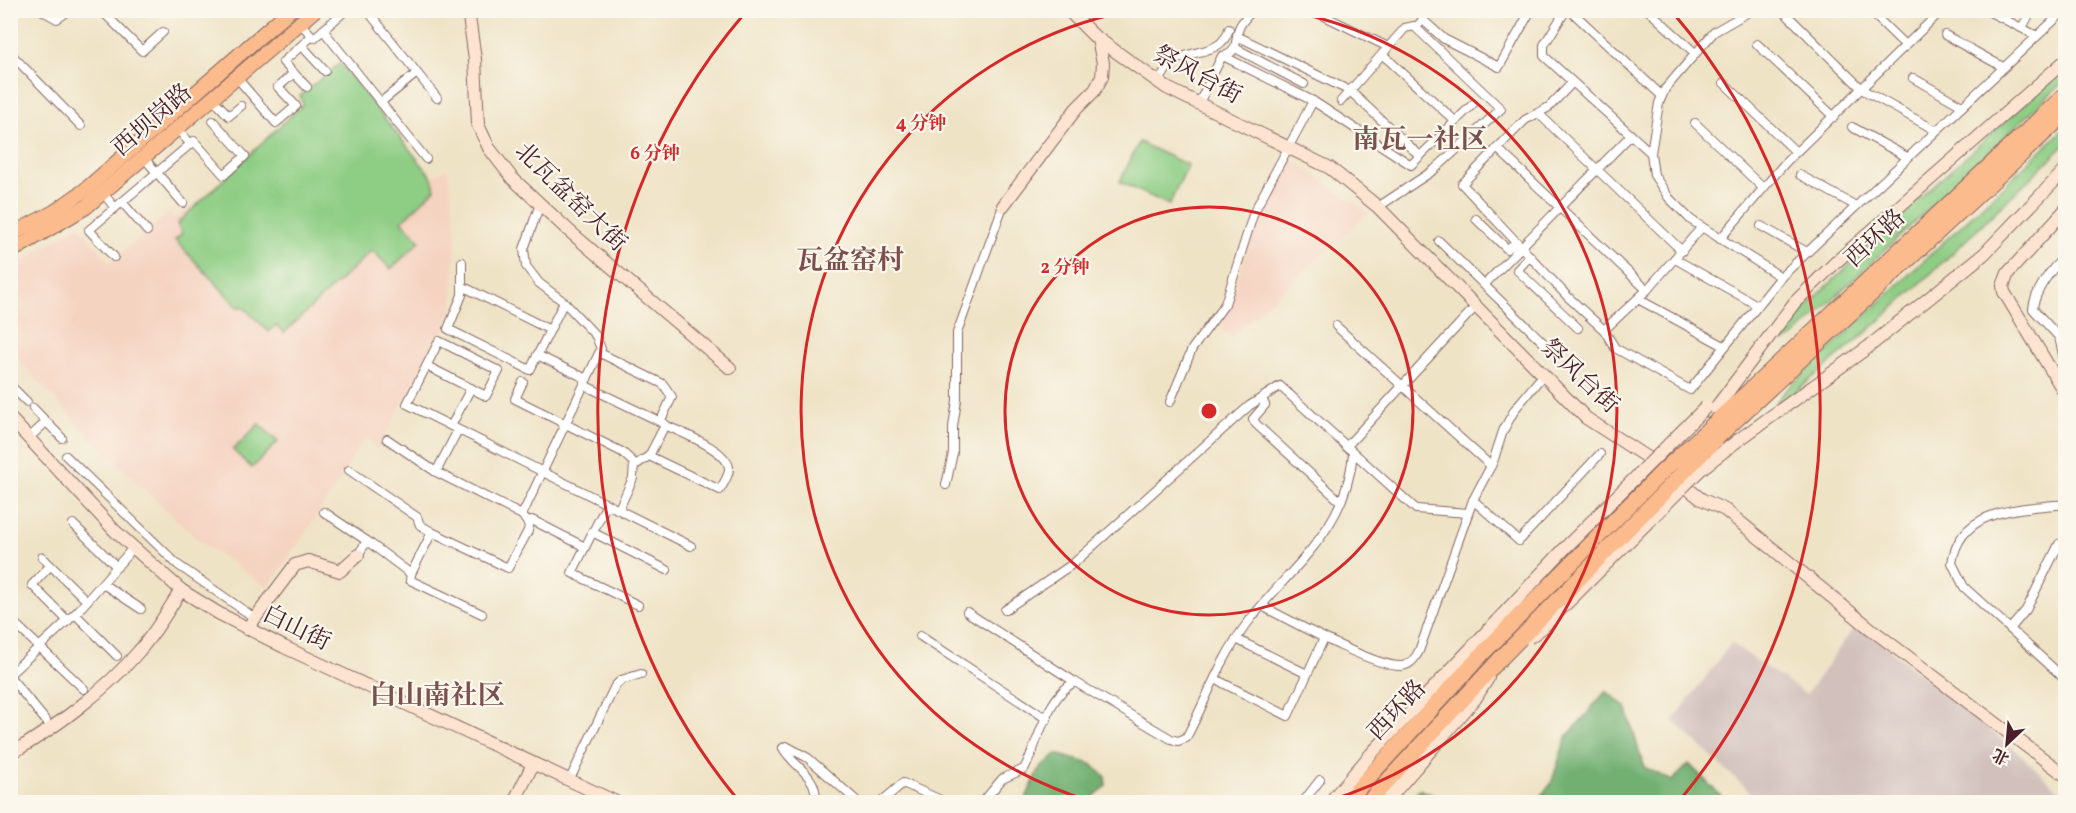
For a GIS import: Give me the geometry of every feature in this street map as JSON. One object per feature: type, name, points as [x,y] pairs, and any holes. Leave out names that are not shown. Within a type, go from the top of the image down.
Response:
[{"type":"highway","name":"西环路","points":[[1368,802],[1720,422],[2066,94]]},
{"type":"highway","name":"西环路","points":[[1346,802],[1454,684],[1479,648],[1663,471],[2066,113]]},
{"type":"main road","name":"西坝岗路","points":[[10,252],[86,207],[103,193],[116,174],[290,10]]},
{"type":"main road","name":"西坝岗路","points":[[10,235],[144,159],[315,10]]},
{"type":"main road","name":"北瓦盆窑大街","points":[[468,10],[475,59],[478,125],[489,148],[513,178],[540,204],[730,368]]},
{"type":"main road","name":"祭风台街","points":[[1068,10],[1098,39],[1159,82],[1330,168],[1378,207],[1586,418],[1621,442],[1647,455],[1701,499],[1725,510],[1871,629],[2066,776]]},
{"type":"main road","points":[[1003,206],[1076,108],[1095,90],[1102,77],[1103,63],[1098,39]]},
{"type":"main road","points":[[1720,422],[1776,329],[1795,303],[1836,262],[2066,60]]},
{"type":"main road","points":[[1720,422],[1868,348],[1984,254],[2066,170]]},
{"type":"main road","points":[[2066,209],[2008,273],[2003,286],[2004,292],[2066,395]]},
{"type":"main road","name":"白山街","points":[[10,418],[133,548],[181,590],[248,629],[616,802]]},
{"type":"main road","points":[[248,629],[296,565],[308,561],[340,571],[358,555]]},
{"type":"main road","points":[[10,754],[39,738],[118,673],[157,628],[181,590]]},
{"type":"main road","points":[[1330,802],[1371,754],[1479,648]]},
{"type":"main road","points":[[1386,802],[1475,699],[1500,659]]},
{"type":"main road","points":[[1371,754],[1454,684]]},
{"type":"main road","points":[[514,802],[532,764]]},
{"type":"street","points":[[41,10],[57,19],[70,10]]},
{"type":"street","points":[[101,10],[142,51],[163,32]]},
{"type":"street","points":[[307,87],[284,62],[312,36],[314,38],[346,10]]},
{"type":"street","points":[[367,10],[437,98]]},
{"type":"street","points":[[1199,103],[1222,56],[1225,57],[1235,48],[1241,24],[1253,10]]},
{"type":"street","points":[[1312,10],[1385,51],[1455,121]]},
{"type":"street","points":[[1419,24],[1421,10]]},
{"type":"street","points":[[1341,101],[1405,28],[1419,24],[1499,67],[1531,10]]},
{"type":"street","points":[[1652,153],[1572,83],[1544,56],[1543,50],[1568,10],[1662,96]]},
{"type":"street","points":[[1648,10],[1695,53]]},
{"type":"street","points":[[1752,10],[1714,32],[1662,96],[1652,153],[1654,175],[1691,220],[1781,277]]},
{"type":"street","points":[[1782,10],[1863,90],[1935,130]]},
{"type":"street","points":[[1869,10],[1906,46]]},
{"type":"street","points":[[1720,238],[1762,187],[1796,152],[1863,90],[1942,10]]},
{"type":"street","points":[[1986,10],[2037,36]]},
{"type":"street","points":[[2022,28],[2030,13],[2028,10]]},
{"type":"street","points":[[1572,83],[1549,107],[1525,120],[1462,184],[1604,330],[1615,348],[1690,390],[1781,277],[2065,10]]},
{"type":"street","points":[[300,23],[312,36]]},
{"type":"street","points":[[1378,207],[1434,170],[1501,109],[1419,24]]},
{"type":"street","points":[[1159,82],[1171,63],[1216,47],[1223,42],[1229,29]]},
{"type":"street","points":[[323,30],[426,159]]},
{"type":"street","points":[[1945,35],[2003,67]]},
{"type":"street","points":[[1237,36],[1350,91],[1420,156]]},
{"type":"street","points":[[1757,44],[1834,117]]},
{"type":"street","points":[[302,46],[325,71]]},
{"type":"street","points":[[1235,48],[1304,84]]},
{"type":"street","points":[[10,53],[81,126]]},
{"type":"street","points":[[1225,57],[1313,101],[1411,165],[1473,104]]},
{"type":"street","points":[[237,78],[276,123],[296,106],[278,87],[294,73]]},
{"type":"street","points":[[381,102],[417,73]]},
{"type":"street","points":[[1913,78],[1962,106]]},
{"type":"street","points":[[1724,83],[1796,152]]},
{"type":"street","points":[[213,99],[228,116],[241,106]]},
{"type":"street","points":[[1170,402],[1192,349],[1225,304],[1254,212],[1313,101]]},
{"type":"street","points":[[1538,113],[1682,251]]},
{"type":"street","points":[[114,257],[88,230],[190,144],[194,141],[224,175],[245,156],[213,121]]},
{"type":"street","points":[[1695,123],[1762,187]]},
{"type":"street","points":[[1852,127],[1907,157]]},
{"type":"street","points":[[178,130],[190,144]]},
{"type":"street","points":[[1484,285],[1520,245],[1561,209],[1631,135]]},
{"type":"street","points":[[1497,148],[1647,290]]},
{"type":"street","points":[[144,159],[183,203]]},
{"type":"street","points":[[1800,175],[1856,206]]},
{"type":"street","points":[[103,193],[147,231]]},
{"type":"street","points":[[349,470],[417,517],[420,525],[508,568],[528,531],[525,519],[543,472],[600,352],[596,336],[564,302],[530,274],[524,258],[527,236],[540,204]]},
{"type":"street","points":[[946,485],[953,453],[953,427],[957,400],[957,333],[1003,206]]},
{"type":"street","points":[[1476,219],[1507,249],[1520,245]]},
{"type":"street","points":[[1761,226],[1807,252]]},
{"type":"street","points":[[1604,330],[1647,290],[1702,227]]},
{"type":"street","points":[[1439,241],[1552,351]]},
{"type":"street","points":[[1530,256],[1517,270],[1578,328]]},
{"type":"street","points":[[2066,256],[2039,290],[2033,309],[2059,337],[2066,367]]},
{"type":"street","points":[[1675,259],[1757,305]]},
{"type":"street","points":[[462,262],[459,303],[448,329],[530,370],[564,302]]},
{"type":"street","points":[[462,286],[550,330]]},
{"type":"street","points":[[1638,299],[1724,346]]},
{"type":"street","points":[[967,612],[1075,682],[1178,741],[1186,738],[1236,639],[1262,606],[1311,552],[1327,529],[1349,480],[1349,450],[1402,386],[1476,306]]},
{"type":"street","points":[[1336,326],[1491,466]]},
{"type":"street","points":[[427,366],[486,396],[499,371],[439,341],[407,404],[691,546]]},
{"type":"street","points":[[600,352],[663,384],[672,397],[650,456],[634,466]]},
{"type":"street","points":[[537,355],[722,453],[729,466],[729,472],[720,490],[650,456]]},
{"type":"street","points":[[1262,606],[1324,638],[1379,660],[1402,666],[1410,663],[1419,651],[1473,500],[1491,466],[1510,418],[1543,375]]},
{"type":"street","points":[[523,382],[515,399],[622,452],[634,466],[633,478],[619,509]]},
{"type":"street","points":[[10,385],[62,438]]},
{"type":"street","points":[[1005,609],[1074,563],[1249,406],[1280,386],[1416,509],[1422,512],[1468,513]]},
{"type":"street","points":[[436,472],[471,388]]},
{"type":"street","points":[[1262,398],[1264,405],[1253,419],[1256,424],[1340,501]]},
{"type":"street","points":[[29,438],[46,422]]},
{"type":"street","points":[[387,439],[436,472],[525,519],[532,520],[585,547]]},
{"type":"street","points":[[1473,500],[1519,541],[1600,454]]},
{"type":"street","points":[[66,456],[178,566],[249,614]]},
{"type":"street","points":[[607,504],[572,573],[638,605]]},
{"type":"street","points":[[2066,504],[2004,511],[1982,519],[1958,539],[1952,563],[1956,576],[1964,586],[2066,680]]},
{"type":"street","points":[[324,512],[411,574]]},
{"type":"street","points":[[73,524],[117,567]]},
{"type":"street","points":[[432,532],[410,580],[482,614]]},
{"type":"street","points":[[592,532],[667,570]]},
{"type":"street","points":[[358,555],[367,541]]},
{"type":"street","points":[[2010,629],[2026,610],[2059,544],[2066,547]]},
{"type":"street","points":[[46,721],[10,676],[87,602],[133,548]]},
{"type":"street","points":[[42,557],[87,602]]},
{"type":"street","points":[[50,566],[32,585],[68,621]]},
{"type":"street","points":[[103,584],[141,609]]},
{"type":"street","points":[[75,614],[117,656]]},
{"type":"street","points":[[10,619],[84,689]]},
{"type":"street","points":[[920,636],[1047,719]]},
{"type":"street","points":[[1215,679],[1288,716],[1324,638]]},
{"type":"street","points":[[1236,639],[1307,674]]},
{"type":"street","points":[[569,781],[615,687],[621,680],[641,674]]},
{"type":"street","points":[[983,802],[1002,779],[1024,769],[1061,692],[1075,682]]},
{"type":"street","points":[[815,802],[813,784],[802,767],[785,752],[783,748],[786,746],[808,758],[858,802]]},
{"type":"street","points":[[1303,802],[1320,780]]},
{"type":"street","points":[[881,802],[903,783],[945,802]]},
{"type":"shaded area","points":[[340,63],[432,177],[448,168],[456,235],[453,305],[448,323],[377,449],[367,438],[358,448],[334,490],[268,588],[197,539],[85,432],[11,352],[11,268],[79,225],[110,263],[170,212],[175,218],[191,206],[194,209],[303,104],[300,96]]},
{"type":"shaded area","points":[[1286,155],[1369,213],[1231,337],[1221,329],[1249,244],[1253,218]]},
{"type":"shaded area","points":[[1857,623],[2019,753],[2065,796],[2065,802],[1761,802],[1673,721],[1731,643],[1806,695]]},
{"type":"green space","points":[[340,63],[432,177],[435,189],[402,221],[420,241],[391,269],[372,250],[284,333],[276,325],[269,332],[242,306],[239,308],[175,240],[182,234],[177,224],[303,104],[300,96]]},
{"type":"green space","points":[[2065,68],[2065,80],[1792,338],[1784,342],[1780,338],[1783,329],[1904,212]]},
{"type":"green space","points":[[2065,128],[2065,145],[1962,244],[1857,341],[1783,401],[1776,403],[1781,395]]},
{"type":"green space","points":[[1139,142],[1188,165],[1169,205],[1120,182]]},
{"type":"green space","points":[[259,424],[278,442],[252,468],[233,450]]},
{"type":"green space","points":[[1606,691],[1626,707],[1644,767],[1672,781],[1689,764],[1727,802],[1535,802],[1551,784],[1566,738]]},
{"type":"green space","points":[[1056,754],[1091,764],[1105,776],[1106,786],[1087,802],[1024,802],[1039,770]]},
{"type":"green space","points":[[1419,789],[1448,802],[1409,802]]},
{"type":"district","name":"南瓦一社区","points":[[1420,141]]},
{"type":"district","name":"瓦盆窑村","points":[[850,262]]},
{"type":"district","name":"白山南社区","points":[[437,697]]}]
